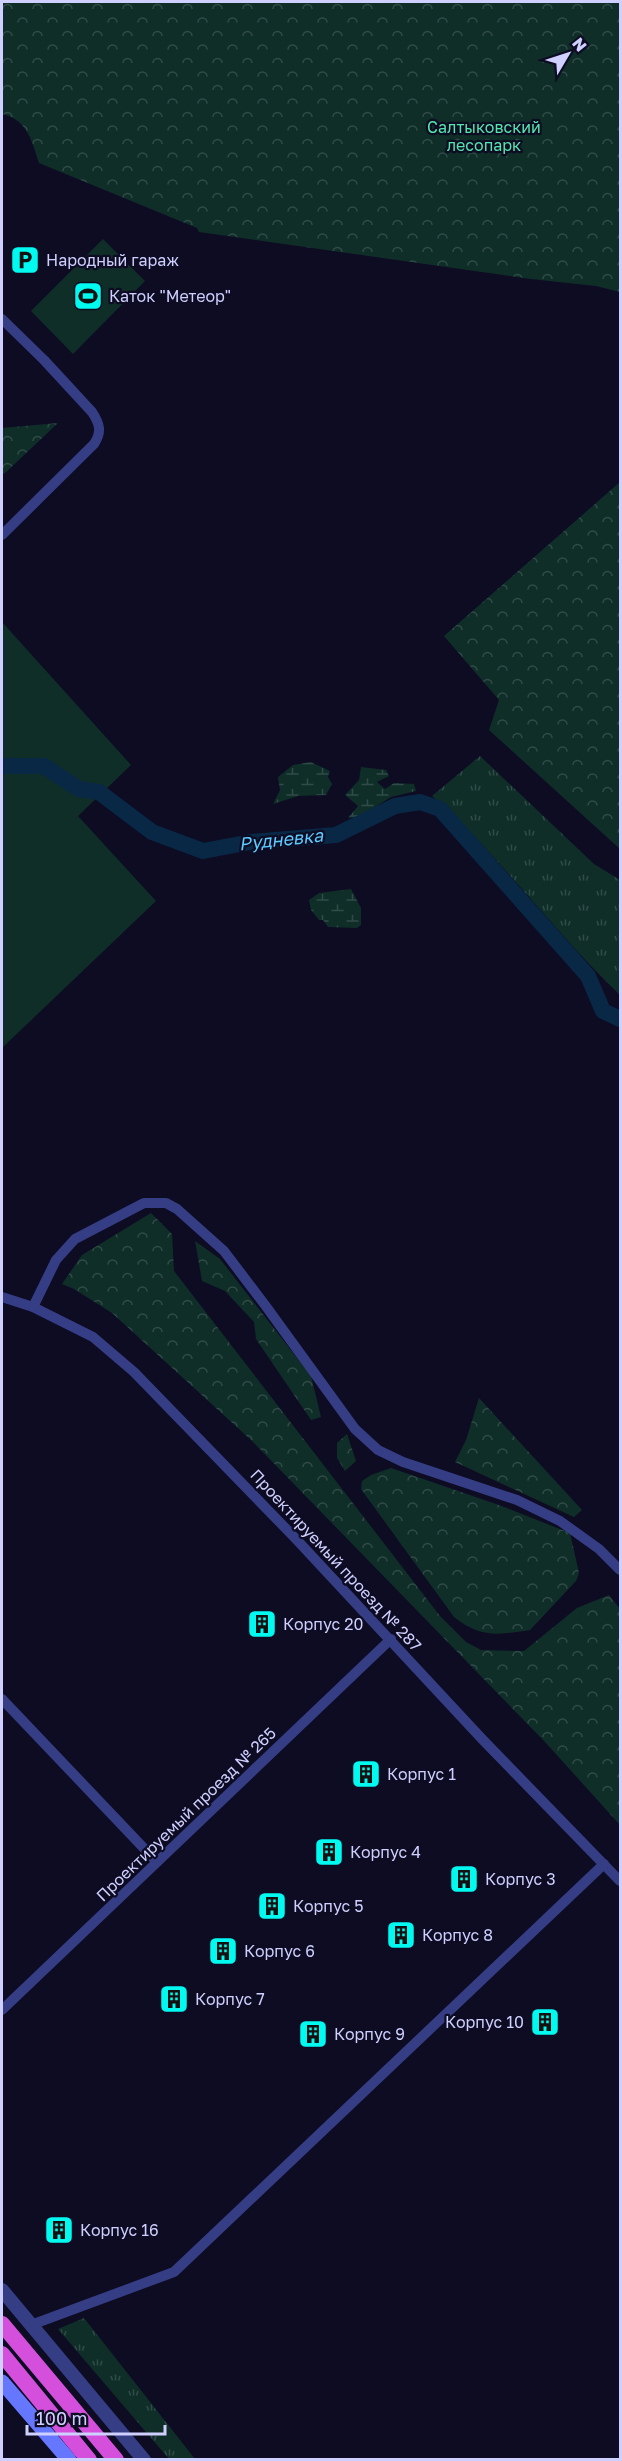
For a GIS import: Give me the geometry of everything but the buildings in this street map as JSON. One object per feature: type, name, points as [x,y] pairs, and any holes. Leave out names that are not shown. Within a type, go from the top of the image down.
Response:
[{"type":"highway","points":[[2,2324],[116,2460]]},
{"type":"highway","points":[[2,2354],[89,2460]]},
{"type":"main road","points":[[2,2382],[69,2460]]},
{"type":"street","points":[[2,319],[70,388],[98,422],[100,435],[94,444],[2,535]]},
{"type":"street","points":[[33,1307],[56,1260],[75,1239],[144,1203],[166,1203],[177,1209],[224,1251],[355,1429],[378,1450],[419,1467],[517,1500],[560,1521],[599,1549],[621,1570]]},
{"type":"street","name":"Проектируемый проезд № 287","points":[[2,1297],[33,1307],[93,1337],[134,1372],[391,1639],[483,1740],[621,1881]]},
{"type":"street","name":"Проектируемый проезд № 265","points":[[2,2010],[391,1639]]},
{"type":"street","points":[[2,1699],[157,1862]]},
{"type":"street","points":[[31,2325],[174,2272],[604,1864]]},
{"type":"street","points":[[2,2290],[144,2460]]},
{"type":"green space","name":"Салтыковский лесопарк","points":[[2,2],[620,2],[620,292],[596,286],[531,279],[199,232],[197,228],[39,163],[31,139],[23,126],[2,114]]},
{"type":"green space","name":"Каток \"Метеор\"","points":[[103,239],[145,281],[73,354],[31,311]]},
{"type":"green space","points":[[58,423],[5,473],[2,474],[2,428]]},
{"type":"green space","points":[[620,482],[620,849],[489,730],[499,700],[444,636]]},
{"type":"green space","points":[[2,622],[131,765],[78,816],[156,901],[2,1048]]},
{"type":"green space","points":[[480,756],[594,864],[620,880],[620,995],[572,946],[481,844],[432,796]]},
{"type":"green space","points":[[311,762],[330,771],[328,777],[332,784],[326,795],[298,796],[273,804],[280,790],[278,777],[293,765]]},
{"type":"green space","points":[[361,767],[386,770],[389,776],[377,782],[385,789],[394,783],[414,784],[416,791],[391,797],[359,817],[348,818],[358,806],[345,795],[359,780]]},
{"type":"green space","points":[[351,889],[361,908],[361,925],[357,928],[328,927],[311,910],[309,900],[319,893]]},
{"type":"green space","points":[[151,1213],[172,1234],[174,1271],[440,1616],[466,1642],[481,1650],[524,1651],[577,1608],[609,1595],[620,1609],[620,1825],[546,1743],[252,1441],[112,1313],[62,1284],[82,1255]]},
{"type":"green space","points":[[195,1241],[220,1259],[311,1376],[321,1417],[311,1420],[256,1339],[254,1322],[225,1291],[202,1281]]},
{"type":"green space","points":[[479,1398],[582,1510],[574,1517],[455,1462],[466,1440]]},
{"type":"green space","points":[[347,1434],[356,1461],[345,1471],[337,1458],[337,1443]]},
{"type":"green space","points":[[391,1468],[499,1505],[570,1533],[579,1573],[576,1581],[530,1630],[499,1634],[481,1632],[463,1624],[454,1617],[361,1489],[362,1481]]},
{"type":"green space","points":[[84,2318],[195,2459],[169,2459],[58,2329]]},
{"type":"waterway","name":"Рудневка","points":[[2,766],[44,766],[79,789],[99,792],[152,832],[203,851],[251,842],[336,835],[395,806],[420,802],[440,809],[588,976],[603,1011],[620,1019]]},
{"type":"place","name":"Народный гараж","points":[[25,260]]},
{"type":"place","name":"Каток \"Метеор\"","points":[[88,296]]},
{"type":"place","name":"Корпус 20","points":[[262,1624]]},
{"type":"place","name":"Корпус 1","points":[[366,1774]]},
{"type":"place","name":"Корпус 4","points":[[329,1852]]},
{"type":"place","name":"Корпус 3","points":[[464,1879]]},
{"type":"place","name":"Корпус 5","points":[[272,1906]]},
{"type":"place","name":"Корпус 8","points":[[401,1935]]},
{"type":"place","name":"Корпус 6","points":[[223,1951]]},
{"type":"place","name":"Корпус 7","points":[[174,1999]]},
{"type":"place","name":"Корпус 10","points":[[545,2022]]},
{"type":"place","name":"Корпус 9","points":[[313,2034]]},
{"type":"place","name":"Корпус 16","points":[[59,2230]]}]
